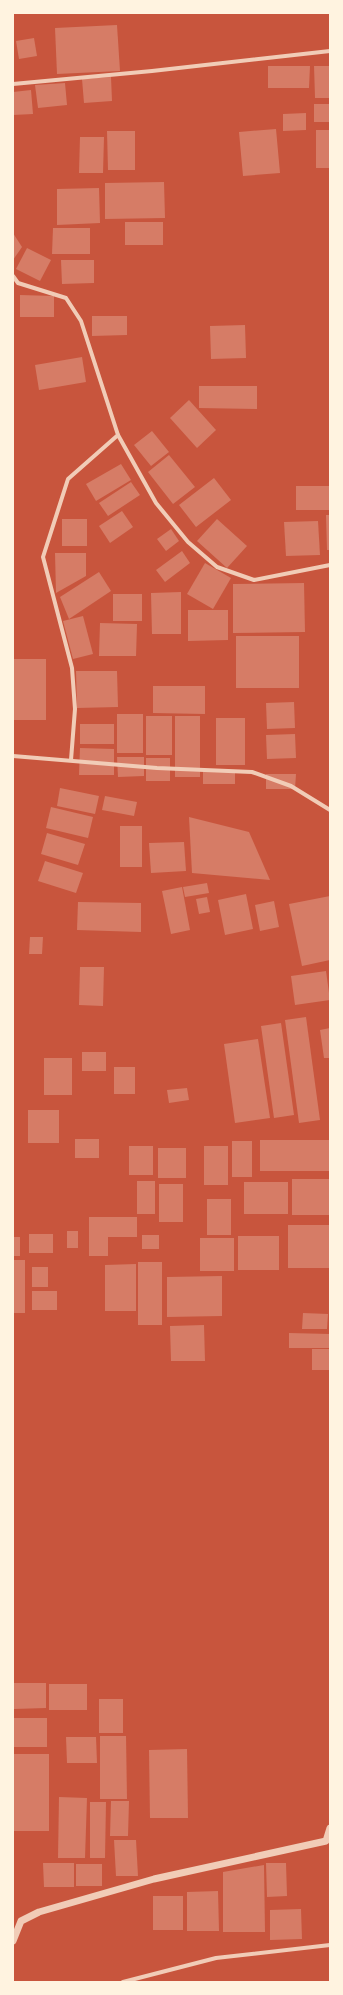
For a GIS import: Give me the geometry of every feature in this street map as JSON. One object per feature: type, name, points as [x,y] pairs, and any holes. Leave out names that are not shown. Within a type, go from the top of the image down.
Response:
[{"type":"street","points":[[13,84],[152,71],[330,51]]},
{"type":"street","points":[[13,276],[18,283],[66,298],[81,321],[118,434],[156,503],[188,542],[217,567],[254,580],[330,565]]},
{"type":"street","points":[[71,760],[75,709],[72,668],[43,557],[68,479],[118,434]]},
{"type":"street","points":[[13,756],[157,768],[252,772],[291,786],[330,810]]},
{"type":"street","points":[[13,1941],[20,1921],[39,1912],[154,1879],[326,1841],[330,1828]]},
{"type":"street","points":[[122,1982],[216,1958],[330,1945]]},
{"type":"building","points":[[117,25],[120,71],[57,74],[55,28]]},
{"type":"building","points":[[34,38],[37,56],[19,59],[16,41]]},
{"type":"building","points":[[268,66],[310,66],[309,88],[268,88]]},
{"type":"building","points":[[314,66],[330,66],[330,98],[315,98]]},
{"type":"building","points":[[111,77],[112,101],[84,103],[82,79]]},
{"type":"building","points":[[65,83],[67,105],[38,108],[35,85]]},
{"type":"building","points":[[31,90],[33,114],[13,115],[13,92]]},
{"type":"building","points":[[314,104],[330,104],[330,122],[314,122]]},
{"type":"building","points":[[306,113],[306,130],[283,131],[283,114]]},
{"type":"building","points":[[276,129],[280,173],[243,176],[239,132]]},
{"type":"building","points":[[316,130],[330,130],[330,168],[316,168]]},
{"type":"building","points":[[107,131],[135,131],[135,170],[108,170]]},
{"type":"building","points":[[80,137],[104,137],[103,173],[79,173]]},
{"type":"building","points":[[164,182],[165,218],[105,219],[105,183]]},
{"type":"building","points":[[99,188],[100,223],[57,225],[57,189]]},
{"type":"building","points":[[125,222],[163,222],[163,245],[125,245]]},
{"type":"building","points":[[53,228],[90,228],[90,254],[52,254]]},
{"type":"building","points":[[13,233],[22,247],[13,260]]},
{"type":"building","points":[[27,248],[51,260],[40,281],[16,269]]},
{"type":"building","points":[[61,260],[94,260],[94,283],[62,284]]},
{"type":"building","points":[[20,295],[54,296],[54,317],[20,317]]},
{"type":"building","points":[[92,316],[127,316],[127,335],[92,336]]},
{"type":"building","points":[[245,325],[246,358],[211,359],[210,326]]},
{"type":"building","points":[[82,357],[86,382],[39,390],[35,365]]},
{"type":"building","points":[[199,386],[257,386],[257,409],[199,408]]},
{"type":"building","points":[[189,400],[216,430],[197,448],[170,418]]},
{"type":"building","points":[[152,431],[169,452],[151,466],[134,445]]},
{"type":"building","points":[[169,455],[195,487],[173,504],[148,472]]},
{"type":"building","points":[[121,464],[131,480],[96,501],[86,484]]},
{"type":"building","points":[[214,478],[231,500],[196,527],[179,505]]},
{"type":"building","points":[[131,482],[140,495],[108,516],[99,503]]},
{"type":"building","points":[[296,486],[330,486],[330,510],[296,510]]},
{"type":"building","points":[[122,511],[133,527],[110,543],[99,526]]},
{"type":"building","points":[[326,515],[330,515],[330,550],[327,550]]},
{"type":"building","points":[[62,519],[87,519],[87,546],[62,546]]},
{"type":"building","points":[[217,519],[247,546],[227,568],[197,541]]},
{"type":"building","points":[[318,521],[320,555],[286,556],[284,522]]},
{"type":"building","points":[[171,529],[179,541],[166,551],[157,539]]},
{"type":"building","points":[[182,551],[190,563],[165,582],[156,570]]},
{"type":"building","points":[[55,553],[86,553],[86,576],[56,593]]},
{"type":"building","points":[[205,563],[231,578],[213,609],[187,594]]},
{"type":"building","points":[[99,572],[111,591],[69,619],[60,597]]},
{"type":"building","points":[[304,583],[305,632],[233,633],[233,584]]},
{"type":"building","points":[[181,592],[181,634],[152,634],[151,593]]},
{"type":"building","points":[[113,594],[142,594],[142,621],[113,621]]},
{"type":"building","points":[[188,610],[228,610],[228,640],[188,641]]},
{"type":"building","points":[[83,616],[93,654],[73,659],[63,621]]},
{"type":"building","points":[[100,623],[137,624],[136,656],[99,656]]},
{"type":"building","points":[[236,636],[299,636],[299,688],[236,688]]},
{"type":"building","points":[[13,659],[46,659],[46,720],[13,720]]},
{"type":"building","points":[[76,671],[117,671],[118,707],[77,708]]},
{"type":"building","points":[[153,686],[205,686],[205,714],[153,713]]},
{"type":"building","points":[[294,702],[295,728],[267,729],[266,703]]},
{"type":"building","points":[[117,714],[143,714],[143,753],[117,753]]},
{"type":"building","points":[[146,716],[172,716],[172,755],[146,755]]},
{"type":"building","points":[[175,716],[200,716],[200,777],[175,777]]},
{"type":"building","points":[[216,718],[245,718],[245,765],[216,765]]},
{"type":"building","points":[[80,724],[114,724],[114,744],[80,744]]},
{"type":"building","points":[[295,734],[296,758],[267,759],[266,735]]},
{"type":"building","points":[[80,748],[114,749],[114,775],[79,775]]},
{"type":"building","points":[[117,757],[144,757],[144,776],[118,777]]},
{"type":"building","points":[[146,758],[170,758],[170,781],[146,781]]},
{"type":"building","points":[[203,770],[235,770],[235,784],[203,784]]},
{"type":"building","points":[[266,774],[296,774],[295,789],[266,789]]},
{"type":"building","points":[[60,788],[99,796],[95,814],[57,806]]},
{"type":"building","points":[[105,796],[137,802],[134,816],[102,810]]},
{"type":"building","points":[[51,807],[93,817],[88,838],[46,828]]},
{"type":"building","points":[[189,817],[249,832],[270,880],[192,873]]},
{"type":"building","points":[[120,826],[142,826],[142,867],[120,867]]},
{"type":"building","points":[[47,833],[85,844],[78,865],[41,854]]},
{"type":"building","points":[[184,842],[186,871],[151,873],[149,843]]},
{"type":"building","points":[[45,861],[83,873],[76,893],[38,881]]},
{"type":"building","points":[[207,883],[209,893],[185,897],[183,887]]},
{"type":"building","points":[[182,887],[190,930],[171,934],[162,891]]},
{"type":"building","points":[[246,894],[253,929],[225,935],[218,900]]},
{"type":"building","points":[[330,896],[330,960],[302,966],[289,904]]},
{"type":"building","points":[[207,897],[210,912],[199,914],[196,899]]},
{"type":"building","points":[[274,901],[279,927],[260,931],[255,905]]},
{"type":"building","points":[[78,902],[141,903],[141,932],[77,930]]},
{"type":"building","points":[[30,937],[43,937],[42,954],[29,954]]},
{"type":"building","points":[[80,967],[104,967],[103,1006],[79,1005]]},
{"type":"building","points":[[326,971],[330,1000],[295,1005],[291,976]]},
{"type":"building","points":[[306,1017],[320,1120],[299,1123],[285,1020]]},
{"type":"building","points":[[281,1023],[294,1115],[274,1118],[261,1026]]},
{"type":"building","points":[[330,1028],[330,1058],[324,1058],[320,1030]]},
{"type":"building","points":[[258,1039],[270,1118],[235,1123],[224,1044]]},
{"type":"building","points":[[82,1052],[106,1052],[106,1071],[82,1071]]},
{"type":"building","points":[[44,1058],[72,1058],[72,1095],[44,1095]]},
{"type":"building","points":[[114,1067],[135,1067],[135,1094],[114,1094]]},
{"type":"building","points":[[187,1088],[189,1100],[169,1103],[167,1090]]},
{"type":"building","points":[[28,1110],[59,1110],[59,1143],[28,1143]]},
{"type":"building","points":[[75,1139],[99,1139],[99,1158],[75,1158]]},
{"type":"building","points":[[260,1140],[329,1140],[329,1171],[260,1171]]},
{"type":"building","points":[[232,1141],[252,1141],[252,1177],[232,1177]]},
{"type":"building","points":[[129,1146],[153,1146],[153,1175],[129,1175]]},
{"type":"building","points":[[204,1146],[228,1146],[228,1185],[204,1185]]},
{"type":"building","points":[[158,1148],[186,1148],[186,1178],[158,1178]]},
{"type":"building","points":[[292,1179],[330,1179],[330,1215],[292,1215]]},
{"type":"building","points":[[137,1181],[155,1181],[155,1214],[137,1214]]},
{"type":"building","points":[[244,1182],[288,1182],[288,1214],[244,1214]]},
{"type":"building","points":[[159,1184],[183,1184],[183,1222],[159,1222]]},
{"type":"building","points":[[207,1199],[231,1199],[231,1235],[207,1235]]},
{"type":"building","points":[[89,1217],[137,1217],[137,1237],[108,1237],[108,1256],[89,1256]]},
{"type":"building","points":[[288,1225],[330,1225],[330,1268],[288,1268]]},
{"type":"building","points":[[67,1231],[78,1231],[78,1248],[67,1248]]},
{"type":"building","points":[[29,1234],[53,1234],[53,1253],[29,1253]]},
{"type":"building","points":[[142,1235],[159,1235],[159,1249],[142,1249]]},
{"type":"building","points":[[238,1236],[279,1236],[279,1270],[238,1270]]},
{"type":"building","points":[[13,1237],[20,1237],[20,1256],[13,1256]]},
{"type":"building","points":[[200,1238],[234,1238],[234,1271],[200,1271]]},
{"type":"building","points":[[13,1260],[25,1260],[25,1313],[13,1313]]},
{"type":"building","points":[[138,1262],[162,1262],[162,1325],[138,1325]]},
{"type":"building","points":[[136,1264],[136,1311],[105,1311],[105,1265]]},
{"type":"building","points":[[32,1267],[48,1267],[48,1287],[32,1287]]},
{"type":"building","points":[[222,1276],[222,1316],[167,1317],[167,1277]]},
{"type":"building","points":[[32,1291],[57,1291],[57,1310],[32,1310]]},
{"type":"building","points":[[303,1313],[328,1314],[327,1329],[302,1329]]},
{"type":"building","points":[[204,1325],[205,1361],[171,1361],[170,1326]]},
{"type":"building","points":[[289,1333],[330,1334],[330,1348],[289,1348]]},
{"type":"building","points":[[312,1349],[330,1349],[330,1370],[312,1370]]},
{"type":"building","points":[[13,1683],[46,1683],[46,1708],[14,1709]]},
{"type":"building","points":[[49,1684],[87,1684],[87,1710],[49,1710]]},
{"type":"building","points":[[99,1699],[123,1699],[123,1733],[99,1733]]},
{"type":"building","points":[[13,1718],[47,1718],[47,1747],[13,1747]]},
{"type":"building","points":[[100,1736],[126,1736],[127,1799],[100,1799]]},
{"type":"building","points":[[66,1737],[96,1737],[97,1763],[67,1763]]},
{"type":"building","points":[[187,1749],[188,1818],[150,1818],[149,1750]]},
{"type":"building","points":[[13,1754],[49,1754],[49,1831],[13,1831]]},
{"type":"building","points":[[59,1797],[87,1798],[85,1858],[58,1858]]},
{"type":"building","points":[[111,1801],[129,1801],[128,1836],[110,1836]]},
{"type":"building","points":[[90,1802],[106,1802],[105,1858],[90,1858]]},
{"type":"building","points":[[114,1840],[136,1840],[138,1876],[116,1876]]},
{"type":"building","points":[[43,1863],[74,1863],[74,1887],[44,1887]]},
{"type":"building","points":[[266,1863],[286,1863],[287,1896],[267,1897]]},
{"type":"building","points":[[76,1864],[102,1864],[102,1886],[76,1886]]},
{"type":"building","points":[[264,1865],[265,1932],[223,1932],[223,1872]]},
{"type":"building","points":[[218,1891],[219,1931],[187,1931],[187,1892]]},
{"type":"building","points":[[153,1896],[183,1896],[183,1930],[153,1930]]},
{"type":"building","points":[[301,1909],[302,1939],[270,1940],[270,1910]]}]
